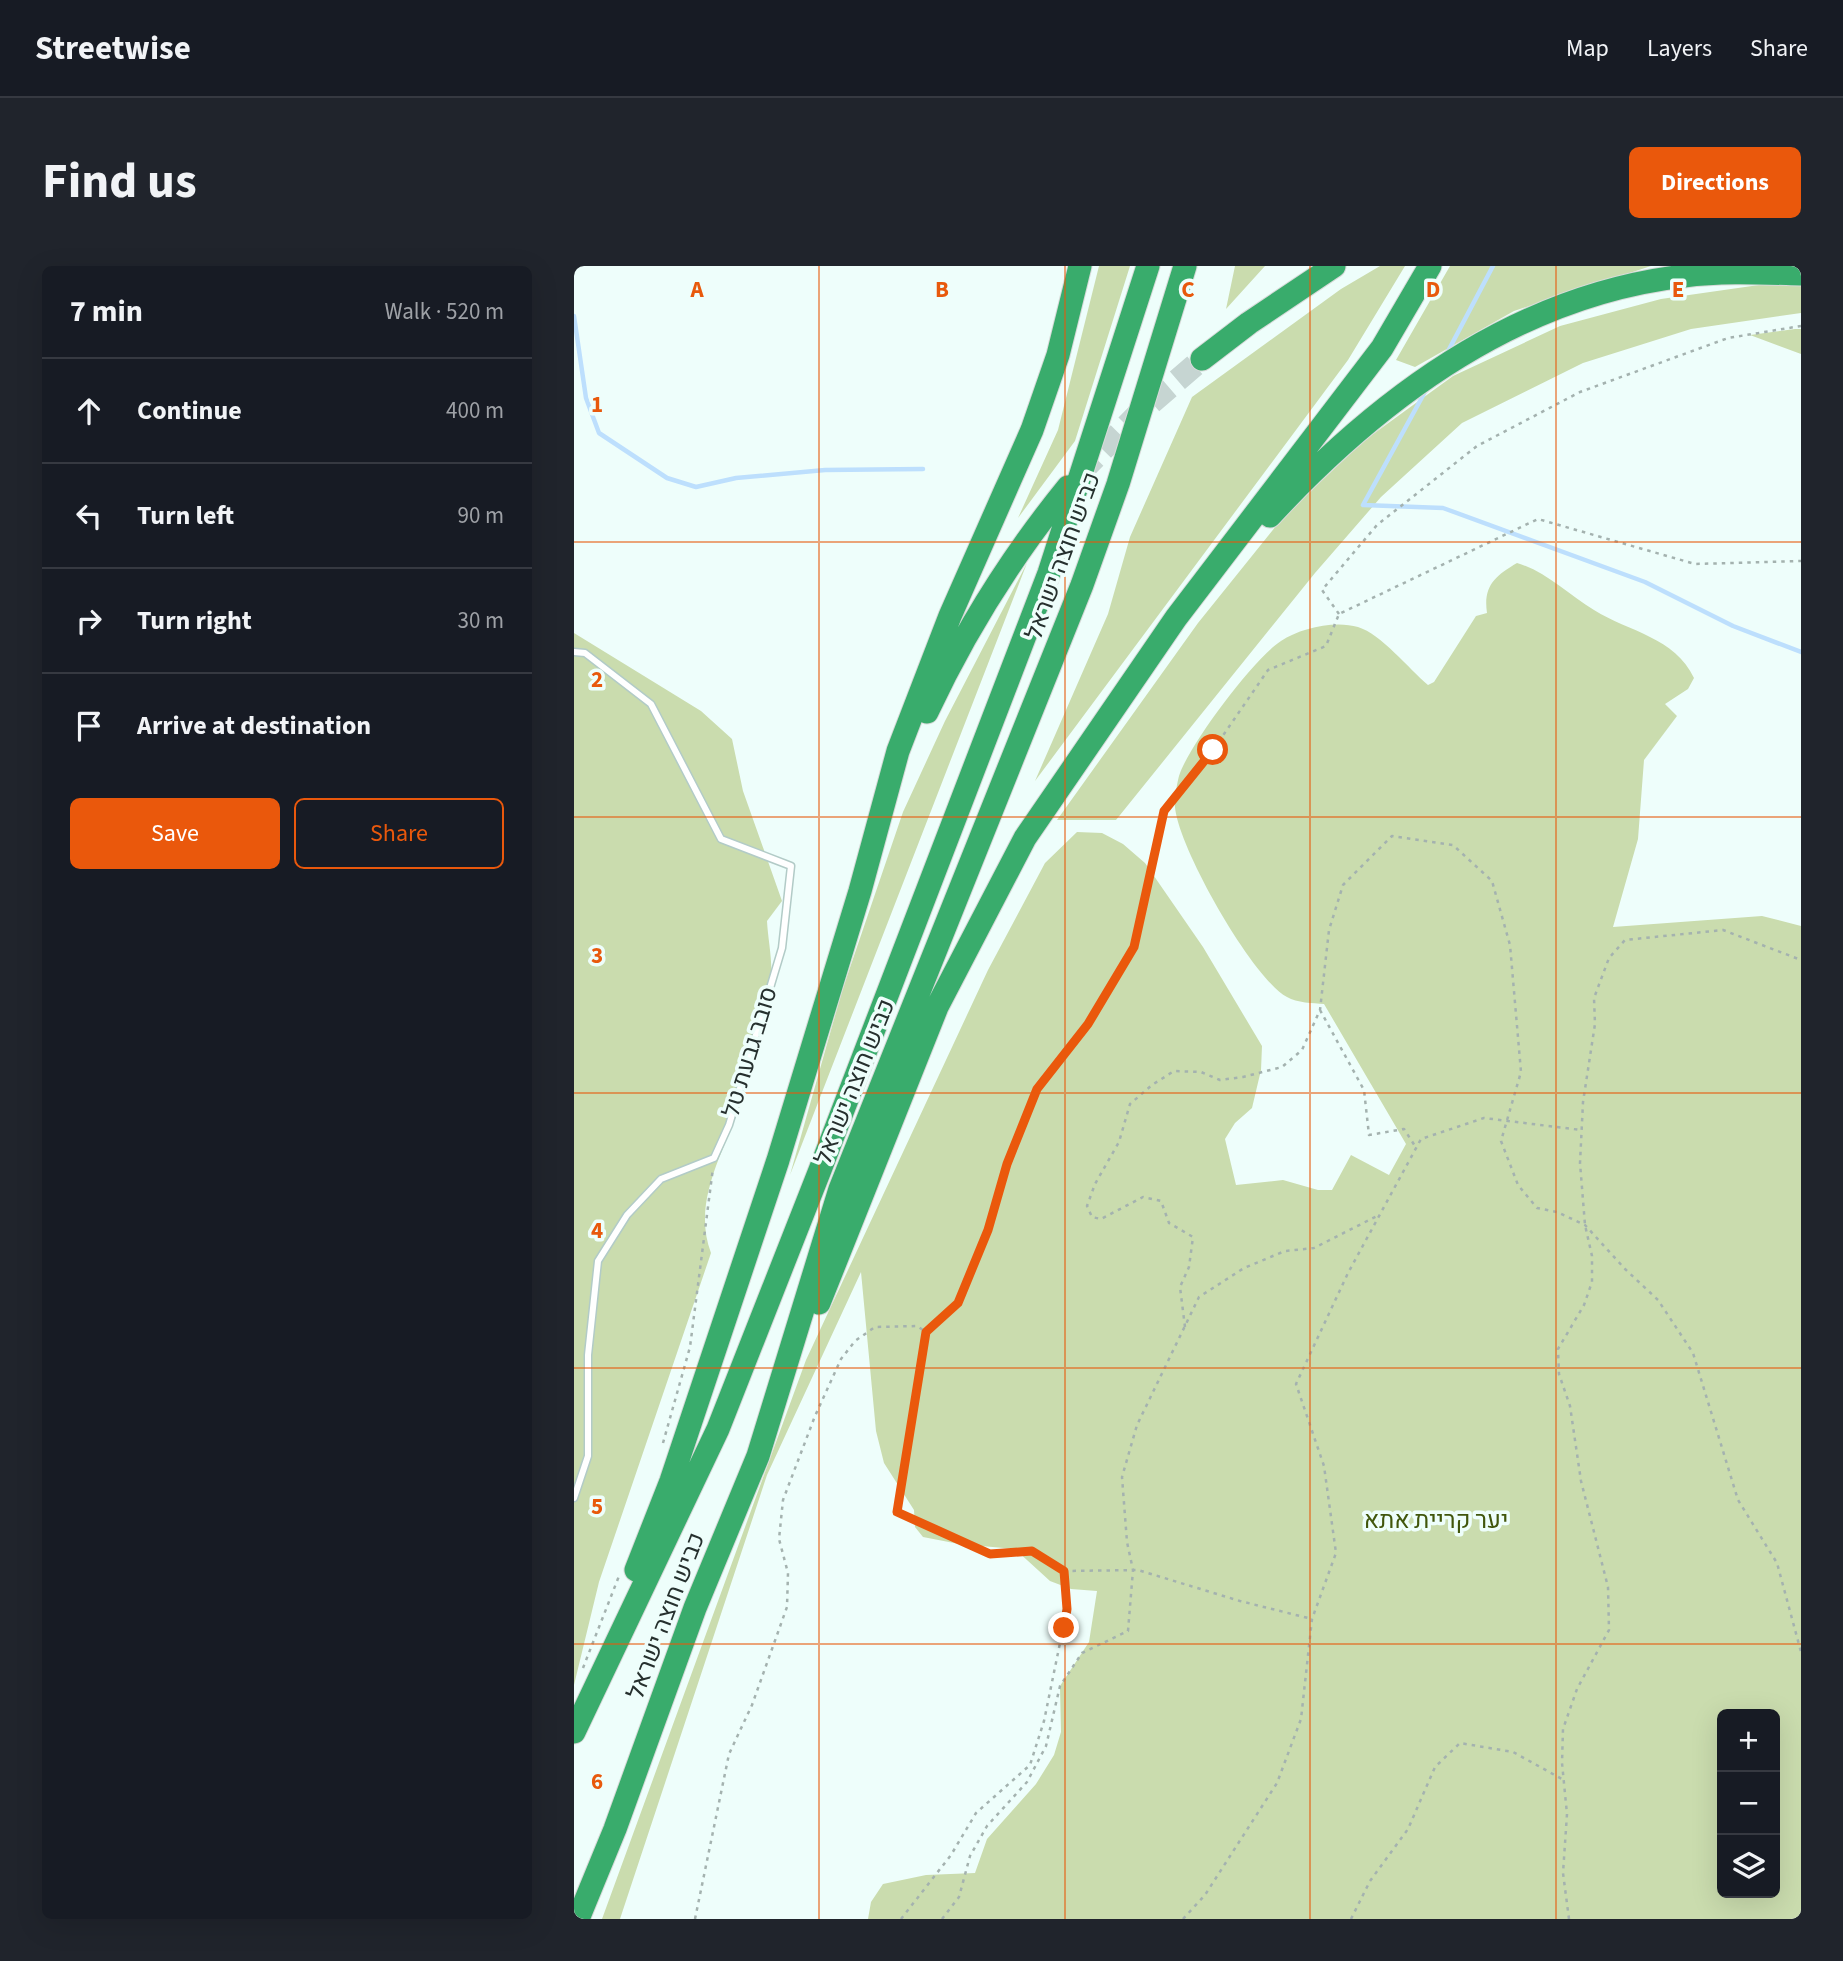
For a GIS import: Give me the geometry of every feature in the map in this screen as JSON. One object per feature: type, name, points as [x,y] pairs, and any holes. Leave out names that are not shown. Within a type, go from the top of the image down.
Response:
[{"type":"highway","points":[[860,891],[898,751],[950,616],[1032,430],[1058,355],[1080,266]]},
{"type":"highway","name":"כביש חוצה ישראל","points":[[574,1730],[718,1430],[820,1170],[1049,573],[1148,266]]},
{"type":"highway","name":"כביש חוצה ישראל","points":[[578,1919],[615,1829],[695,1608],[758,1456],[839,1189],[1083,585],[1118,484],[1185,266]]},
{"type":"highway","points":[[1202,359],[1249,323],[1334,266]]},
{"type":"highway","points":[[758,1456],[936,1007],[1026,838],[1176,618],[1382,348],[1430,266]]},
{"type":"highway","points":[[1176,618],[1282,503],[1346,441],[1409,388],[1478,345],[1583,300],[1649,282],[1720,274],[1801,274]]},
{"type":"highway","points":[[574,1730],[679,1457],[778,1160],[892,794],[947,669],[983,606],[1031,534],[1068,487]]},
{"type":"lane","name":"סובב גבעת טל","points":[[574,652],[584,653],[651,704],[721,839],[791,866],[782,948],[729,1125],[714,1158]]},
{"type":"lane","points":[[574,1498],[589,1456],[588,1355],[598,1261],[627,1215],[661,1179],[714,1158]]},
{"type":"path","points":[[1339,614],[1322,590],[1377,525],[1477,446],[1580,392],[1728,338],[1801,326]]},
{"type":"path","points":[[1312,1619],[1133,1570],[1064,1571],[1032,1551],[990,1554],[897,1512],[926,1332],[958,1303],[988,1230],[1007,1164],[1037,1089],[1088,1024],[1134,947],[1164,811],[1213,750],[1268,670],[1326,646],[1339,614],[1538,519],[1695,564],[1801,561]]},
{"type":"path","points":[[1185,1327],[1180,1287],[1189,1267],[1193,1237],[1169,1223],[1161,1201],[1143,1198],[1101,1219],[1091,1217],[1087,1206],[1095,1184],[1119,1142],[1130,1104],[1174,1071],[1201,1072],[1220,1080],[1282,1067],[1302,1050],[1320,1010],[1329,930],[1343,885],[1392,836],[1453,845],[1492,881],[1510,945],[1521,1072],[1501,1141],[1518,1185],[1537,1208],[1557,1212],[1585,1225],[1658,1300],[1693,1353],[1738,1500],[1777,1563],[1801,1652]]},
{"type":"path","points":[[1569,1919],[1563,1873],[1567,1814],[1563,1729],[1577,1689],[1609,1630],[1608,1587],[1581,1481],[1570,1406],[1559,1374],[1558,1349],[1584,1305],[1592,1282],[1592,1256],[1585,1225],[1580,1163],[1595,1024],[1594,998],[1609,957],[1625,940],[1723,930],[1801,960]]},
{"type":"path","points":[[1320,1010],[1364,1090],[1369,1136],[1404,1129],[1416,1147]]},
{"type":"path","points":[[1183,1919],[1205,1895],[1278,1783],[1301,1719],[1312,1619],[1336,1553],[1324,1466],[1296,1384],[1348,1273],[1420,1139],[1484,1118],[1582,1130]]},
{"type":"path","points":[[663,1444],[690,1347],[714,1158]]},
{"type":"path","points":[[942,1919],[959,1897],[970,1856],[987,1826],[1027,1782],[1046,1746],[1060,1686],[1082,1653],[1128,1630],[1133,1570],[1127,1542],[1122,1476],[1137,1425],[1199,1297],[1244,1268],[1285,1251],[1314,1248],[1382,1213]]},
{"type":"path","points":[[695,1919],[729,1754],[752,1705],[787,1607],[788,1573],[779,1539],[783,1500],[815,1416],[841,1359],[855,1340],[875,1327],[917,1326],[926,1332]]},
{"type":"path","points":[[901,1919],[951,1855],[976,1813],[1030,1765],[1044,1721],[1067,1609],[1064,1571]]},
{"type":"path","points":[[581,1671],[620,1573]]},
{"type":"path","points":[[1351,1919],[1370,1881],[1408,1829],[1435,1767],[1460,1743],[1513,1752],[1564,1780]]},
{"type":"green space","points":[[1099,266],[1130,266],[1075,441],[1018,518],[1058,430]]},
{"type":"green space","points":[[1235,266],[1265,266],[1226,309]]},
{"type":"green space","points":[[1380,266],[1405,266],[1348,360],[1035,781],[1108,614],[1130,537],[1192,397],[1341,289]]},
{"type":"green space","points":[[1450,266],[1651,266],[1514,311],[1415,367],[1396,360]]},
{"type":"green space","points":[[1766,284],[1801,286],[1801,313],[1691,329],[1583,363],[1462,423],[1381,497],[1315,573],[1116,820],[1057,820],[1198,623],[1284,516],[1365,440],[1453,376],[1560,326],[1661,299]]},
{"type":"green space","points":[[1795,329],[1801,329],[1801,354],[1750,335]]},
{"type":"green space","points":[[1027,563],[790,1175],[842,991],[903,812],[945,721]]},
{"type":"green space","name":"יער קריית אתא","points":[[1517,563],[1537,572],[1608,618],[1663,644],[1686,664],[1694,678],[1688,689],[1665,704],[1677,716],[1644,760],[1638,839],[1613,927],[1762,916],[1801,926],[1801,1919],[868,1919],[871,1902],[883,1884],[926,1875],[975,1873],[987,1839],[1036,1784],[1054,1755],[1061,1732],[1060,1686],[1089,1642],[1097,1591],[1071,1589],[1050,1581],[1015,1549],[959,1544],[923,1537],[915,1527],[914,1510],[884,1463],[876,1431],[861,1272],[767,1475],[620,1919],[602,1919],[806,1360],[988,970],[1045,863],[1077,832],[1102,833],[1123,844],[1145,863],[1203,947],[1262,1046],[1261,1070],[1252,1108],[1235,1123],[1225,1139],[1236,1185],[1283,1180],[1318,1190],[1332,1190],[1351,1155],[1389,1175],[1406,1144],[1324,1004],[1300,1002],[1287,997],[1272,985],[1237,939],[1203,880],[1179,826],[1175,804],[1177,783],[1185,762],[1208,724],[1255,665],[1281,641],[1318,626],[1339,624],[1358,627],[1385,644],[1428,685],[1434,682],[1476,616],[1487,613],[1487,596],[1497,577]]},
{"type":"green space","points":[[574,633],[701,711],[732,739],[743,791],[782,901],[767,921],[771,978],[758,1043],[742,1100],[708,1194],[705,1214],[711,1253],[599,1582],[574,1685]]},
{"type":"waterway","points":[[1446,355],[1493,266]]},
{"type":"waterway","points":[[574,316],[586,398],[599,433],[667,478],[696,487],[736,478],[825,470],[923,469]]},
{"type":"waterway","points":[[1426,390],[1363,505],[1443,508],[1645,582],[1733,626],[1801,652]]},
{"type":"tunnel","points":[[1079,474],[1135,417],[1202,359]]},
{"type":"route","points":[[1064,1628],[1067,1609],[1064,1571],[1032,1551],[990,1554],[897,1512],[926,1332],[935,1321],[958,1303],[988,1230],[1007,1164],[1037,1089],[1088,1024],[1134,947],[1164,811],[1213,750]]}]
